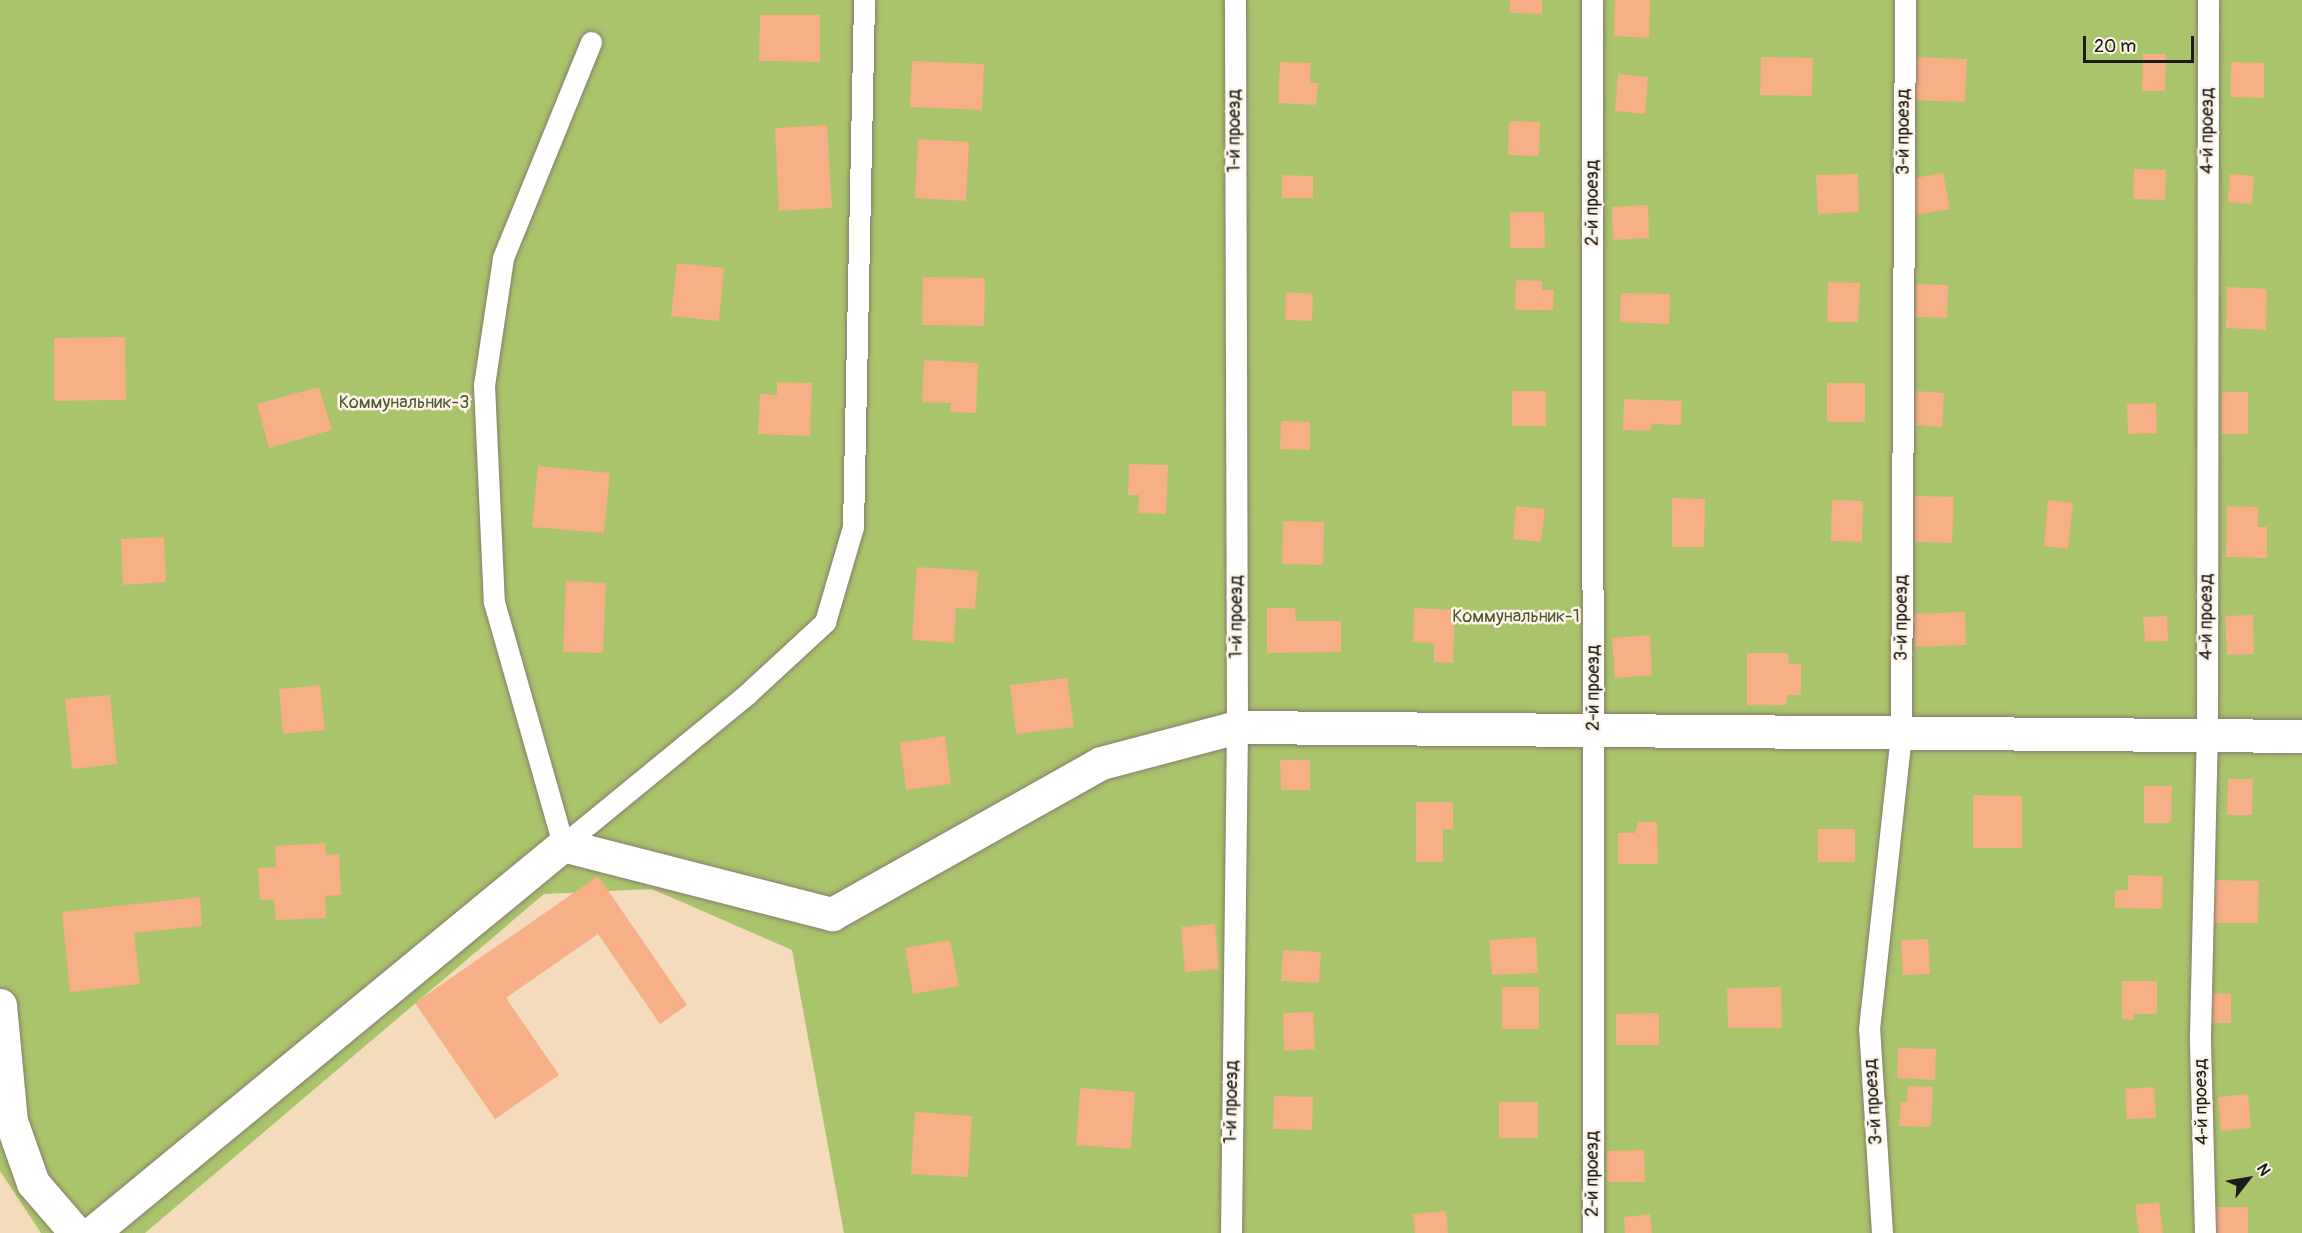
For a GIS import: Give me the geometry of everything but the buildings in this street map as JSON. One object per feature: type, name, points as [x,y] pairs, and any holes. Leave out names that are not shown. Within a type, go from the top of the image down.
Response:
[{"type":"street","points":[[92,1233],[563,845],[832,914],[1101,763],[1237,727],[2302,736]]},
{"type":"street","points":[[0,1005],[11,1121],[33,1183],[76,1233]]},
{"type":"lane","points":[[591,42],[503,258],[484,386],[494,602],[563,845],[729,710],[825,622],[853,527],[864,0]]},
{"type":"lane","name":"1-й проезд","points":[[1231,1233],[1237,727],[1235,0]]},
{"type":"lane","name":"2-й проезд","points":[[1592,0],[1593,1233]]},
{"type":"lane","name":"3-й проезд","points":[[1882,1233],[1869,1029],[1901,733],[1905,0]]},
{"type":"lane","name":"4-й проезд","points":[[2205,1233],[2200,1036],[2207,735],[2208,0]]},
{"type":"green space","name":"Коммунальник-1","points":[[0,0],[2302,0],[2302,1233],[844,1233],[792,950],[652,889],[544,894],[145,1233],[41,1233],[0,1171]]},
{"type":"park label","name":"Коммунальник-3","points":[[404,403]]}]
